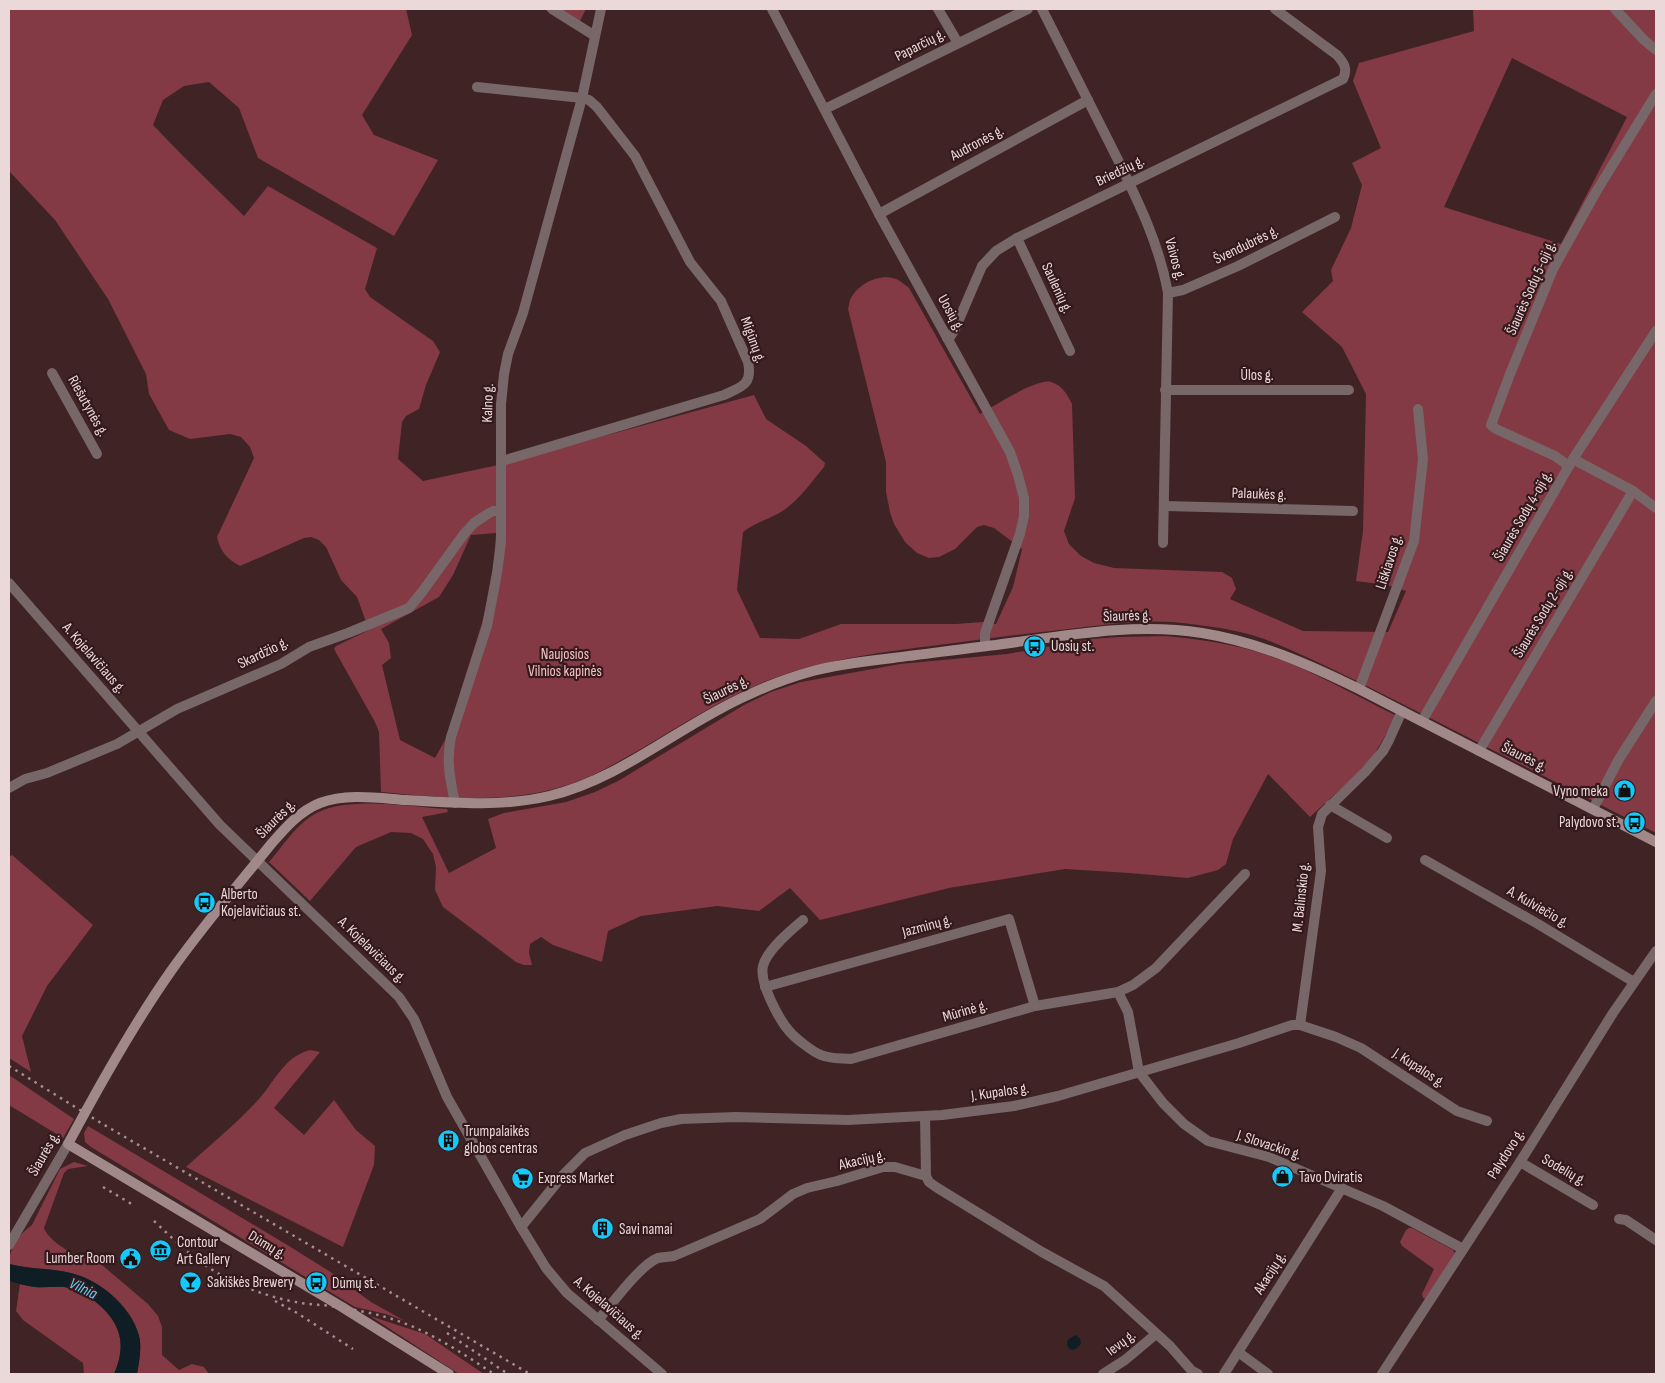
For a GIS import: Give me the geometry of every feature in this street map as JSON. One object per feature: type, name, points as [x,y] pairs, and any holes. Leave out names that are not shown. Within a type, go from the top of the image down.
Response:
[{"type":"main road","name":"Šiaurės g.","points":[[68,1144],[92,1099],[152,999],[178,962],[257,861],[288,825],[310,807],[331,799],[345,797],[455,803],[510,802],[542,798],[585,785],[608,775],[709,715],[748,695],[816,670],[862,662],[1100,632],[1160,630],[1200,632],[1271,649],[1312,666],[1656,842]]},
{"type":"main road","name":"Dūmų g.","points":[[68,1144],[342,1307],[449,1374]]},
{"type":"street","points":[[552,9],[595,36]]},
{"type":"street","name":"Kalno g.","points":[[455,803],[448,767],[448,751],[486,626],[493,598],[501,542],[501,404],[504,374],[508,354],[523,313],[582,98],[601,9]]},
{"type":"street","name":"Uosių g.","points":[[772,9],[879,214],[1010,452],[1018,475],[1024,498],[1024,516],[1020,534],[985,633],[985,646]]},
{"type":"street","points":[[938,9],[958,42]]},
{"type":"street","name":"Paparčių g.","points":[[825,109],[1028,9]]},
{"type":"street","name":"Vaivos g.","points":[[1042,9],[1129,183],[1153,235],[1161,258],[1168,292],[1163,543]]},
{"type":"street","name":"Briedžių g.","points":[[947,338],[950,337],[955,329],[982,266],[996,251],[1016,238],[1343,79],[1346,73],[1344,63],[1276,9]]},
{"type":"street","points":[[1615,9],[1656,50]]},
{"type":"street","points":[[476,87],[582,98]]},
{"type":"street","name":"Šiaurės Sodų 5-oji g.","points":[[1571,462],[1496,429],[1491,425],[1554,269],[1596,192],[1656,94]]},
{"type":"street","name":"Migūnų g.","points":[[502,461],[724,395],[744,385],[749,376],[748,362],[721,301],[690,262],[634,156],[597,107],[589,100],[582,98]]},
{"type":"street","name":"Audronės g.","points":[[879,214],[1088,100]]},
{"type":"street","name":"Švendubrės g.","points":[[1168,292],[1174,293],[1183,290],[1238,266],[1335,217]]},
{"type":"street","name":"Saulenių g.","points":[[1016,238],[1070,351]]},
{"type":"street","name":"Šiaurės Sodų 4-oji g.","points":[[1422,721],[1571,462],[1656,331]]},
{"type":"street","name":"Riešutynės g.","points":[[52,373],[97,454]]},
{"type":"street","name":"Ūlos g.","points":[[1165,390],[1349,390]]},
{"type":"street","name":"Liškiavos g.","points":[[1359,689],[1414,541],[1423,459],[1418,410]]},
{"type":"street","points":[[1571,462],[1633,490],[1656,508]]},
{"type":"street","name":"Šiaurės Sodų 2-oji g.","points":[[1479,751],[1633,490]]},
{"type":"street","name":"Palaukės g.","points":[[1165,506],[1353,512]]},
{"type":"street","name":"Skardžio g.","points":[[9,788],[25,779],[47,773],[118,744],[177,709],[281,664],[309,647],[409,608],[474,523],[486,515],[500,511]]},
{"type":"street","name":"A. Kojelavičiaus g.","points":[[9,582],[220,825],[399,997],[408,1009],[447,1097],[521,1227],[557,1283],[662,1374]]},
{"type":"street","points":[[1593,809],[1620,759],[1656,701]]},
{"type":"street","name":"M. Balinskio g.","points":[[1300,1025],[1321,871],[1318,827],[1322,814],[1365,772],[1382,751],[1402,711]]},
{"type":"street","points":[[1330,805],[1387,838]]},
{"type":"street","name":"A. Kulviečio g.","points":[[1425,860],[1538,924],[1634,982]]},
{"type":"street","name":"Mūrinė g.","points":[[803,920],[778,943],[764,960],[762,977],[765,987],[774,1008],[790,1032],[820,1055],[851,1059],[1035,1006],[1118,992],[1133,985],[1156,968],[1245,874]]},
{"type":"street","name":"Jazminų g.","points":[[765,987],[1009,919],[1035,1006]]},
{"type":"street","name":"Palydovo g.","points":[[1382,1374],[1520,1162],[1613,1013],[1656,951]]},
{"type":"street","points":[[1118,992],[1128,1012],[1139,1072]]},
{"type":"street","name":"J. Kupalos g.","points":[[521,1227],[563,1176],[586,1153],[625,1135],[661,1123],[681,1119],[727,1118],[848,1120],[925,1116],[1014,1106],[1039,1102],[1239,1043],[1292,1025],[1300,1025],[1336,1037],[1361,1048],[1458,1111],[1487,1121]]},
{"type":"street","name":"J. Slovackio g.","points":[[1139,1072],[1163,1103],[1184,1124],[1208,1140],[1259,1154],[1342,1188],[1383,1206],[1463,1249]]},
{"type":"street","points":[[925,1116],[926,1176]]},
{"type":"street","name":"Šiaurės g.","points":[[9,1245],[68,1144]]},
{"type":"street","name":"Sodelių g.","points":[[1520,1162],[1593,1205]]},
{"type":"street","name":"Akacijų g.","points":[[598,1320],[638,1275],[650,1263],[659,1258],[674,1256],[760,1219],[793,1194],[807,1188],[883,1167],[895,1167],[926,1176],[929,1182],[936,1187],[1042,1252],[1104,1286],[1198,1374]]},
{"type":"street","name":"Akacijų g.","points":[[1224,1374],[1342,1188]]},
{"type":"street","points":[[1619,1219],[1626,1220],[1656,1240]]},
{"type":"street","name":"Ievų g.","points":[[1103,1374],[1125,1360],[1156,1334]]},
{"type":"street","points":[[1238,1352],[1268,1374]]},
{"type":"green space","name":"Naujosios Vilnios kapinės","points":[[9,9],[406,9],[412,35],[362,115],[374,135],[438,160],[394,236],[258,158],[239,108],[209,82],[184,86],[163,100],[153,125],[244,216],[268,186],[377,248],[365,289],[370,297],[433,341],[440,352],[426,385],[419,409],[406,416],[402,422],[398,459],[423,481],[498,465],[754,395],[766,419],[806,446],[825,463],[824,467],[790,506],[743,532],[737,590],[760,638],[799,639],[841,624],[956,624],[983,622],[996,624],[1013,587],[1022,549],[994,528],[984,525],[977,527],[955,549],[939,557],[929,558],[917,553],[905,542],[894,524],[890,512],[886,492],[886,462],[848,309],[850,299],[859,288],[877,278],[890,277],[909,288],[980,414],[1036,384],[1045,382],[1055,383],[1066,393],[1072,404],[1075,498],[1064,531],[1069,544],[1081,556],[1094,563],[1114,568],[1222,572],[1232,578],[1236,589],[1230,599],[1303,631],[1388,632],[1406,591],[1387,585],[1356,581],[1363,531],[1366,394],[1342,347],[1302,312],[1333,281],[1331,270],[1351,228],[1362,185],[1352,163],[1381,148],[1353,81],[1359,63],[1474,31],[1473,9],[1656,9],[1656,833],[1285,647],[1232,630],[1172,622],[1136,622],[996,637],[842,659],[793,672],[747,689],[601,771],[575,783],[521,795],[493,798],[437,797],[381,792],[379,732],[334,649],[336,646],[369,630],[357,597],[341,580],[326,547],[319,540],[311,537],[304,538],[240,566],[225,554],[217,537],[254,458],[250,447],[241,437],[230,434],[190,439],[169,430],[149,394],[146,374],[108,299],[55,220],[9,171]],"holes":[[[1512,58],[1627,117],[1561,244],[1444,207]],[[496,533],[493,577],[482,623],[446,738],[435,758],[400,740],[382,665],[391,658],[389,643],[381,629],[439,597],[453,575],[471,535]]]},
{"type":"green space","points":[[544,9],[586,9],[576,29]]},
{"type":"green space","points":[[1165,636],[1217,642],[1267,655],[1317,675],[1397,716],[1369,763],[1310,817],[1268,774],[1233,839],[1226,864],[1218,870],[1188,878],[1065,869],[949,888],[820,920],[790,888],[759,911],[717,906],[641,916],[608,931],[602,962],[553,945],[541,937],[530,944],[529,953],[532,965],[516,962],[443,907],[435,890],[436,867],[433,854],[423,839],[411,833],[391,832],[356,847],[310,901],[269,862],[299,827],[310,817],[324,810],[357,804],[395,805],[447,809],[448,812],[422,817],[449,873],[496,848],[488,819],[504,813],[566,802],[595,792],[618,781],[744,705],[771,692],[801,682],[900,664],[1007,654],[1092,639]]},
{"type":"green space","points":[[12,855],[93,925],[47,986],[22,1036],[31,1072],[9,1058],[9,857]]},
{"type":"green space","points":[[310,1050],[320,1052],[274,1108],[304,1135],[334,1100],[356,1130],[375,1146],[374,1165],[343,1247],[186,1167],[250,1109],[286,1064],[301,1053]]},
{"type":"green space","points":[[9,1075],[74,1119],[63,1138],[9,1105]]},
{"type":"green space","points":[[88,1126],[289,1246],[329,1271],[371,1302],[405,1321],[386,1314],[355,1307],[91,1147],[85,1142],[84,1133]]},
{"type":"green space","points":[[74,1162],[88,1166],[68,1169],[64,1173],[44,1228],[46,1232],[57,1244],[67,1250],[78,1254],[89,1254],[148,1304],[158,1316],[162,1327],[162,1355],[179,1370],[192,1364],[204,1367],[209,1374],[137,1374],[140,1350],[139,1336],[129,1314],[111,1294],[100,1286],[77,1275],[9,1264],[9,1258],[16,1242],[32,1225],[60,1169]]},
{"type":"green space","points":[[1409,1228],[1453,1250],[1455,1253],[1426,1299],[1423,1298],[1422,1294],[1434,1269],[1402,1246],[1400,1242]]},
{"type":"green space","points":[[20,1284],[35,1287],[74,1289],[97,1303],[112,1318],[119,1335],[120,1353],[114,1374],[84,1374],[83,1363],[23,1320],[16,1311]]},
{"type":"green space","points":[[370,1316],[425,1334],[484,1374],[459,1374]]},
{"type":"water","name":"Vilnia","points":[[9,1264],[77,1275],[100,1286],[111,1294],[128,1314],[139,1336],[140,1350],[137,1374],[114,1374],[120,1353],[119,1335],[112,1318],[97,1303],[77,1290],[70,1288],[35,1287],[9,1281]]},
{"type":"water","points":[[1076,1335],[1081,1343],[1073,1350],[1067,1346],[1067,1342]]},
{"type":"railway","points":[[9,1066],[101,1123],[530,1374]]},
{"type":"railway","points":[[103,1187],[135,1206]]},
{"type":"railway","points":[[154,1221],[191,1255],[220,1275],[246,1287],[287,1300],[357,1310],[401,1322],[461,1352],[494,1374]]},
{"type":"railway","points":[[275,1301],[353,1349]]},
{"type":"railway","points":[[447,1333],[508,1374]]},
{"type":"place","name":"Uosių st.","points":[[1035,646]]},
{"type":"place","name":"Vyno meka","points":[[1624,791]]},
{"type":"place","name":"Palydovo st.","points":[[1635,822]]},
{"type":"place","name":"Alberto Kojelavičiaus st.","points":[[205,903]]},
{"type":"place","name":"Trumpalaikės globos centras","points":[[448,1140]]},
{"type":"place","name":"Tavo Dviratis","points":[[1283,1177]]},
{"type":"place","name":"Express Market","points":[[522,1178]]},
{"type":"place","name":"Savi namai","points":[[603,1229]]},
{"type":"place","name":"Contour Art Gallery","points":[[161,1251]]},
{"type":"place","name":"Lumber Room","points":[[131,1258]]},
{"type":"place","name":"Sakiškės Brewery","points":[[191,1282]]},
{"type":"place","name":"Dūmų st.","points":[[316,1283]]}]
